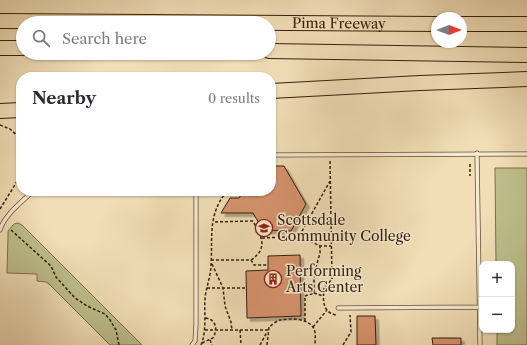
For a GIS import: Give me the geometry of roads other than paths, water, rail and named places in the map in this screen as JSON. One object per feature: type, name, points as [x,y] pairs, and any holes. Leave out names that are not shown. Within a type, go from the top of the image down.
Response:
[{"type":"highway","name":"Pima Freeway","points":[[0,21],[16,21]]},
{"type":"highway","name":"Pima Freeway","points":[[276,23],[431,24]]},
{"type":"highway","points":[[467,24],[527,24]]},
{"type":"highway","points":[[0,48],[16,48]]},
{"type":"highway","name":"Pima Freeway","points":[[276,51],[527,55]]},
{"type":"highway","points":[[276,91],[527,79]]},
{"type":"highway","points":[[0,111],[16,110]]},
{"type":"lane","points":[[338,308],[479,307],[477,153]]},
{"type":"lane","points":[[276,155],[527,154]]},
{"type":"lane","points":[[0,230],[3,222],[28,196]]},
{"type":"lane","points":[[192,345],[195,341],[196,325],[196,196]]},
{"type":"lane","points":[[480,333],[480,345]]},
{"type":"place","name":"Scottsdale Community College","points":[[264,228]]},
{"type":"place","name":"Performing Arts Center","points":[[273,279]]}]
